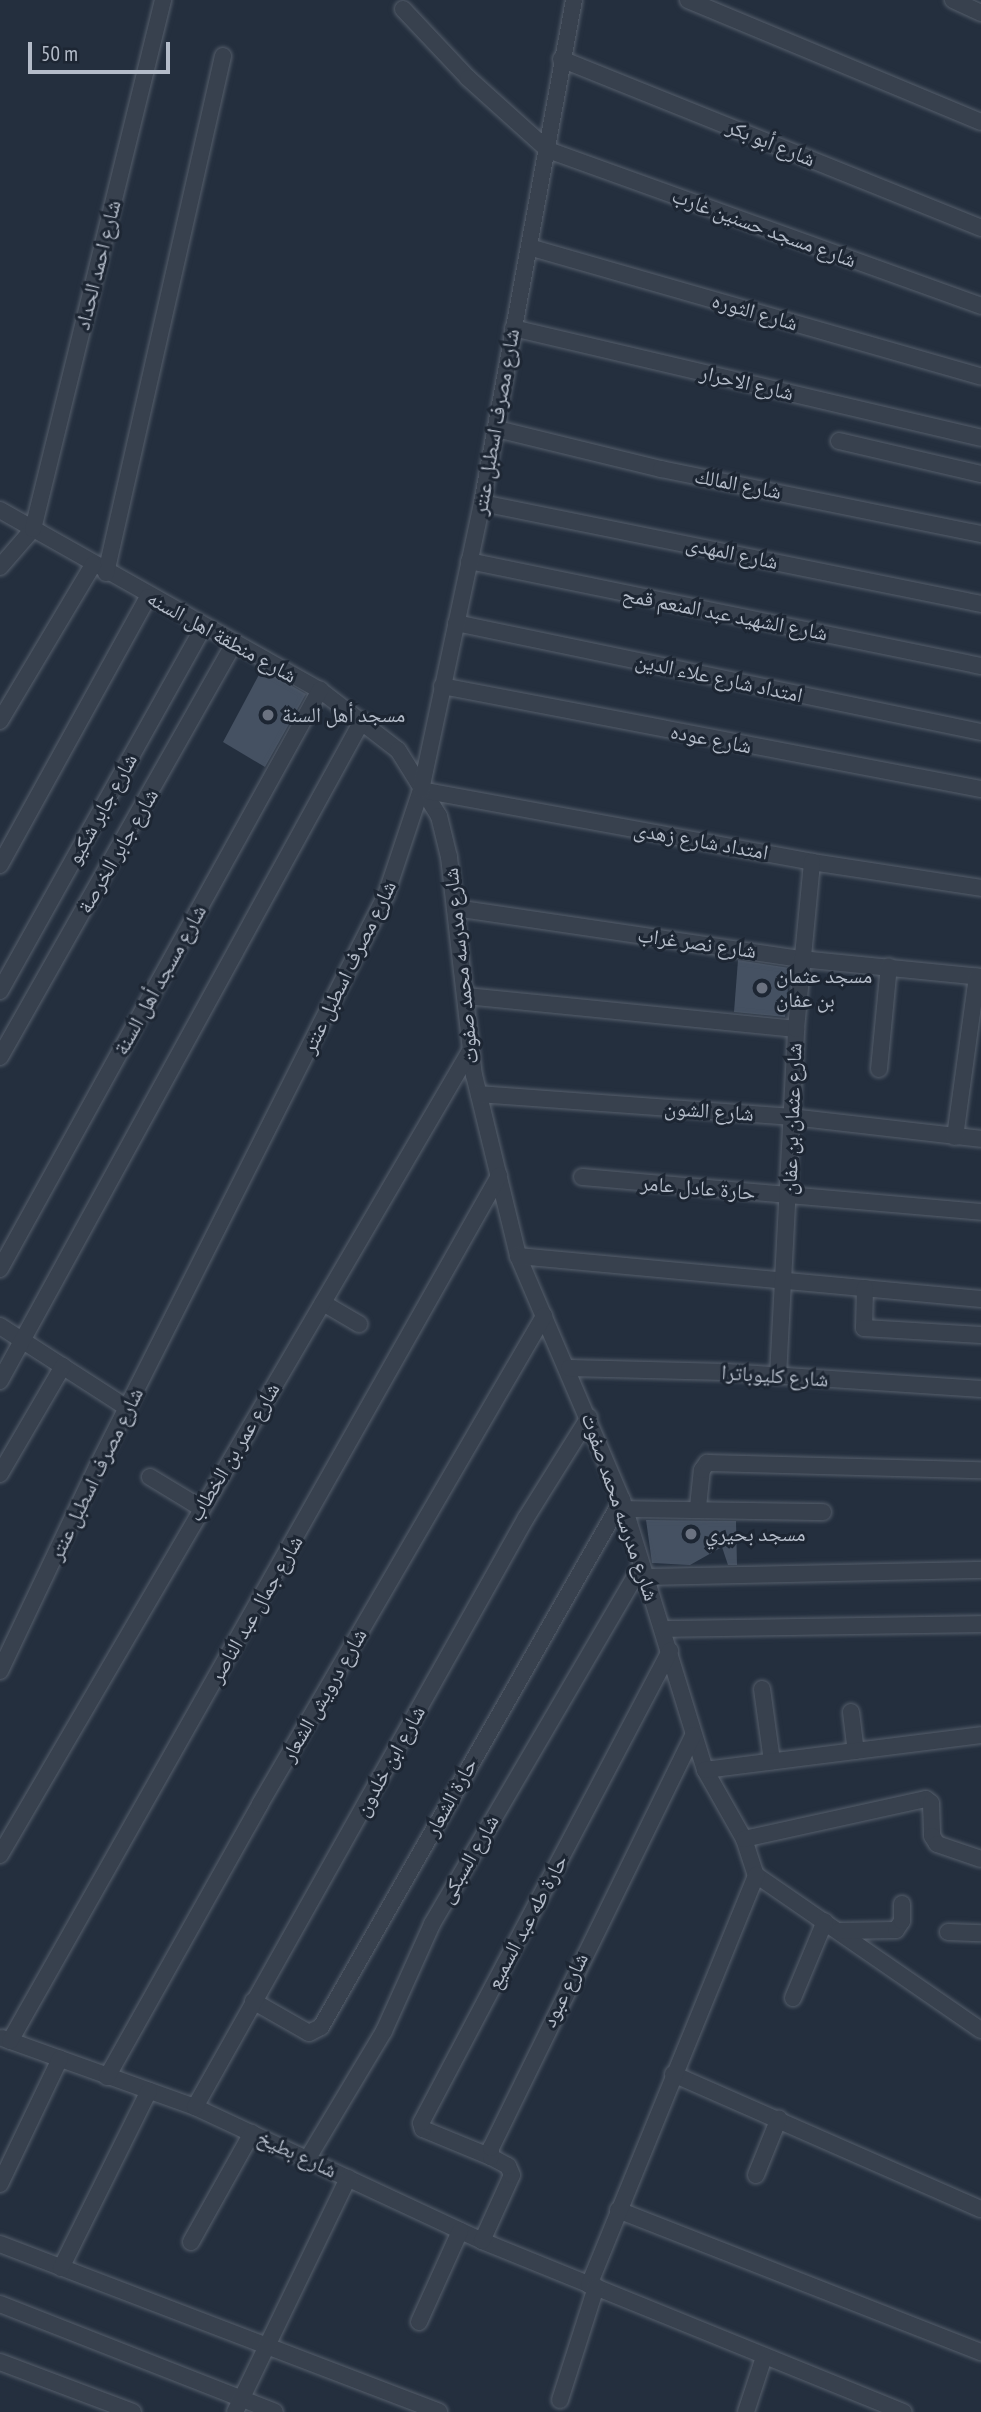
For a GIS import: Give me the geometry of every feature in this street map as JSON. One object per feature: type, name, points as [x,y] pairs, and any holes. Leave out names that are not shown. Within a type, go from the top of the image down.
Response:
[{"type":"street","name":"شارع احمد الحداد","points":[[33,529],[163,0]]},
{"type":"street","name":"شارع مصرف اسطبل عنتر","points":[[0,1671],[127,1408],[365,943],[421,790],[497,429],[513,328],[548,150],[561,59],[574,0]]},
{"type":"street","points":[[688,0],[981,122]]},
{"type":"street","points":[[953,0],[981,13]]},
{"type":"street","points":[[403,9],[468,78],[548,150]]},
{"type":"street","points":[[0,721],[99,569],[223,56]]},
{"type":"street","name":"شارع أبو بكر","points":[[561,59],[981,228]]},
{"type":"street","name":"شارع مسجد حسنين غارب","points":[[548,150],[981,306]]},
{"type":"street","name":"شارع الثوره","points":[[529,247],[981,377]]},
{"type":"street","name":"شارع الاحرار","points":[[513,328],[981,438]]},
{"type":"street","name":"شارع المالك","points":[[497,429],[661,469],[981,534]]},
{"type":"street","points":[[839,440],[981,474]]},
{"type":"street","name":"شارع المهدى","points":[[482,503],[981,604]]},
{"type":"street","name":"شارع منطقة اهل السنه","points":[[0,510],[148,597],[320,690],[398,750],[421,790]]},
{"type":"street","points":[[0,567],[33,529]]},
{"type":"street","name":"شارع الشهيد عبد المنعم قمح","points":[[469,561],[981,666]]},
{"type":"street","points":[[0,865],[148,597]]},
{"type":"street","name":"امتداد شارع علاء الدين","points":[[456,623],[981,732]]},
{"type":"street","name":"شارع جابر شكيو","points":[[0,991],[204,626]]},
{"type":"street","name":"شارع جابر الخرصة","points":[[0,1057],[234,644]]},
{"type":"street","name":"شارع عوده","points":[[442,686],[981,789]]},
{"type":"street","name":"شارع مسجد أهل السنة","points":[[0,1269],[320,690]]},
{"type":"street","points":[[0,1381],[362,721]]},
{"type":"street","name":"امتداد شارع زهدى","points":[[421,790],[812,862],[981,888]]},
{"type":"street","name":"شارع مدرسه محمد صفوت","points":[[421,790],[439,816],[456,908],[470,1051],[518,1256],[569,1368],[623,1504],[642,1572],[664,1629],[705,1770],[744,1839],[756,1875]]},
{"type":"street","name":"شارع عثمان بن عفان","points":[[778,1376],[796,1029],[812,862]]},
{"type":"street","name":"شارع نصر غراب","points":[[456,908],[801,959],[979,977]]},
{"type":"street","points":[[879,1069],[889,966]]},
{"type":"street","points":[[955,1137],[979,977]]},
{"type":"street","points":[[466,996],[796,1029]]},
{"type":"street","name":"شارع عمر بن الخطاب","points":[[0,1855],[470,1051]]},
{"type":"street","name":"شارع الشون","points":[[478,1094],[792,1116],[981,1139]]},
{"type":"street","name":"شارع جمال عبد الناصر","points":[[5,2039],[499,1176]]},
{"type":"street","name":"حارة عادل عامر","points":[[582,1177],[981,1212]]},
{"type":"street","points":[[518,1256],[981,1298]]},
{"type":"street","points":[[864,1288],[864,1328],[981,1335]]},
{"type":"street","points":[[323,1303],[359,1324]]},
{"type":"street","name":"شارع درويش الشعار","points":[[107,2077],[260,1804],[544,1316]]},
{"type":"street","points":[[0,1326],[127,1408]]},
{"type":"street","points":[[0,1474],[62,1366]]},
{"type":"street","name":"شارع كليوباترا","points":[[569,1368],[778,1376],[981,1389]]},
{"type":"street","name":"شارع ابن خلدون","points":[[195,2108],[526,1518],[589,1417]]},
{"type":"street","points":[[698,1507],[702,1470],[707,1463],[981,1470]]},
{"type":"street","points":[[150,1477],[201,1508]]},
{"type":"street","points":[[623,1504],[823,1511]]},
{"type":"street","name":"حارة الشعار","points":[[253,2001],[309,2033],[321,2026],[623,1504]]},
{"type":"street","points":[[642,1572],[981,1570]]},
{"type":"street","name":"شارع السبكى","points":[[308,2158],[384,2031],[432,1924],[642,1572]]},
{"type":"street","points":[[664,1629],[981,1624]]},
{"type":"street","name":"حارة طه عبد السميع","points":[[491,2157],[423,2129],[421,2123],[670,1651]]},
{"type":"street","points":[[762,1689],[772,1761]]},
{"type":"street","points":[[850,1712],[856,1751]]},
{"type":"street","name":"شارع عبود","points":[[491,2157],[491,2148],[566,1987],[693,1735]]},
{"type":"street","points":[[705,1770],[981,1735]]},
{"type":"street","points":[[744,1839],[926,1799],[931,1803],[932,1836],[937,1844],[981,1858]]},
{"type":"street","points":[[560,2400],[592,2286],[618,2210],[756,1875],[981,2030]]},
{"type":"street","points":[[839,1931],[896,1930],[902,1921],[902,1904]]},
{"type":"street","points":[[793,1998],[825,1921]]},
{"type":"street","points":[[948,1931],[981,1933]]},
{"type":"street","name":"شارع بطيخ","points":[[5,2039],[195,2108],[308,2158],[482,2241],[904,2412]]},
{"type":"street","points":[[0,2184],[60,2059]]},
{"type":"street","points":[[673,2074],[779,2118],[981,2209]]},
{"type":"street","points":[[61,2268],[149,2091]]},
{"type":"street","points":[[756,2175],[779,2118]]},
{"type":"street","points":[[191,2242],[253,2133]]},
{"type":"street","points":[[482,2241],[512,2175],[508,2166],[491,2157]]},
{"type":"street","points":[[238,2406],[348,2178]]},
{"type":"street","points":[[618,2210],[981,2352]]},
{"type":"street","points":[[419,2322],[460,2231]]},
{"type":"street","points":[[0,2244],[439,2412]]},
{"type":"street","points":[[0,2304],[238,2406],[275,2412]]},
{"type":"street","points":[[746,2412],[764,2357]]},
{"type":"street","points":[[0,2362],[133,2412]]},
{"type":"building","name":"مسجد أهل السنة","points":[[262,669],[306,694],[265,767],[223,742]]},
{"type":"building","name":"مسجد عثمان بن عفان","points":[[738,960],[790,968],[785,1017],[734,1012]]},
{"type":"building","name":"مسجد بحيري","points":[[646,1520],[736,1521],[737,1565],[728,1565],[722,1547],[690,1565],[652,1563]]},
{"type":"place","name":"مسجد أهل السنة","points":[[268,715]]},
{"type":"place","name":"مسجد عثمان بن عفان","points":[[762,988]]},
{"type":"place","name":"مسجد بحيري","points":[[691,1534]]}]
